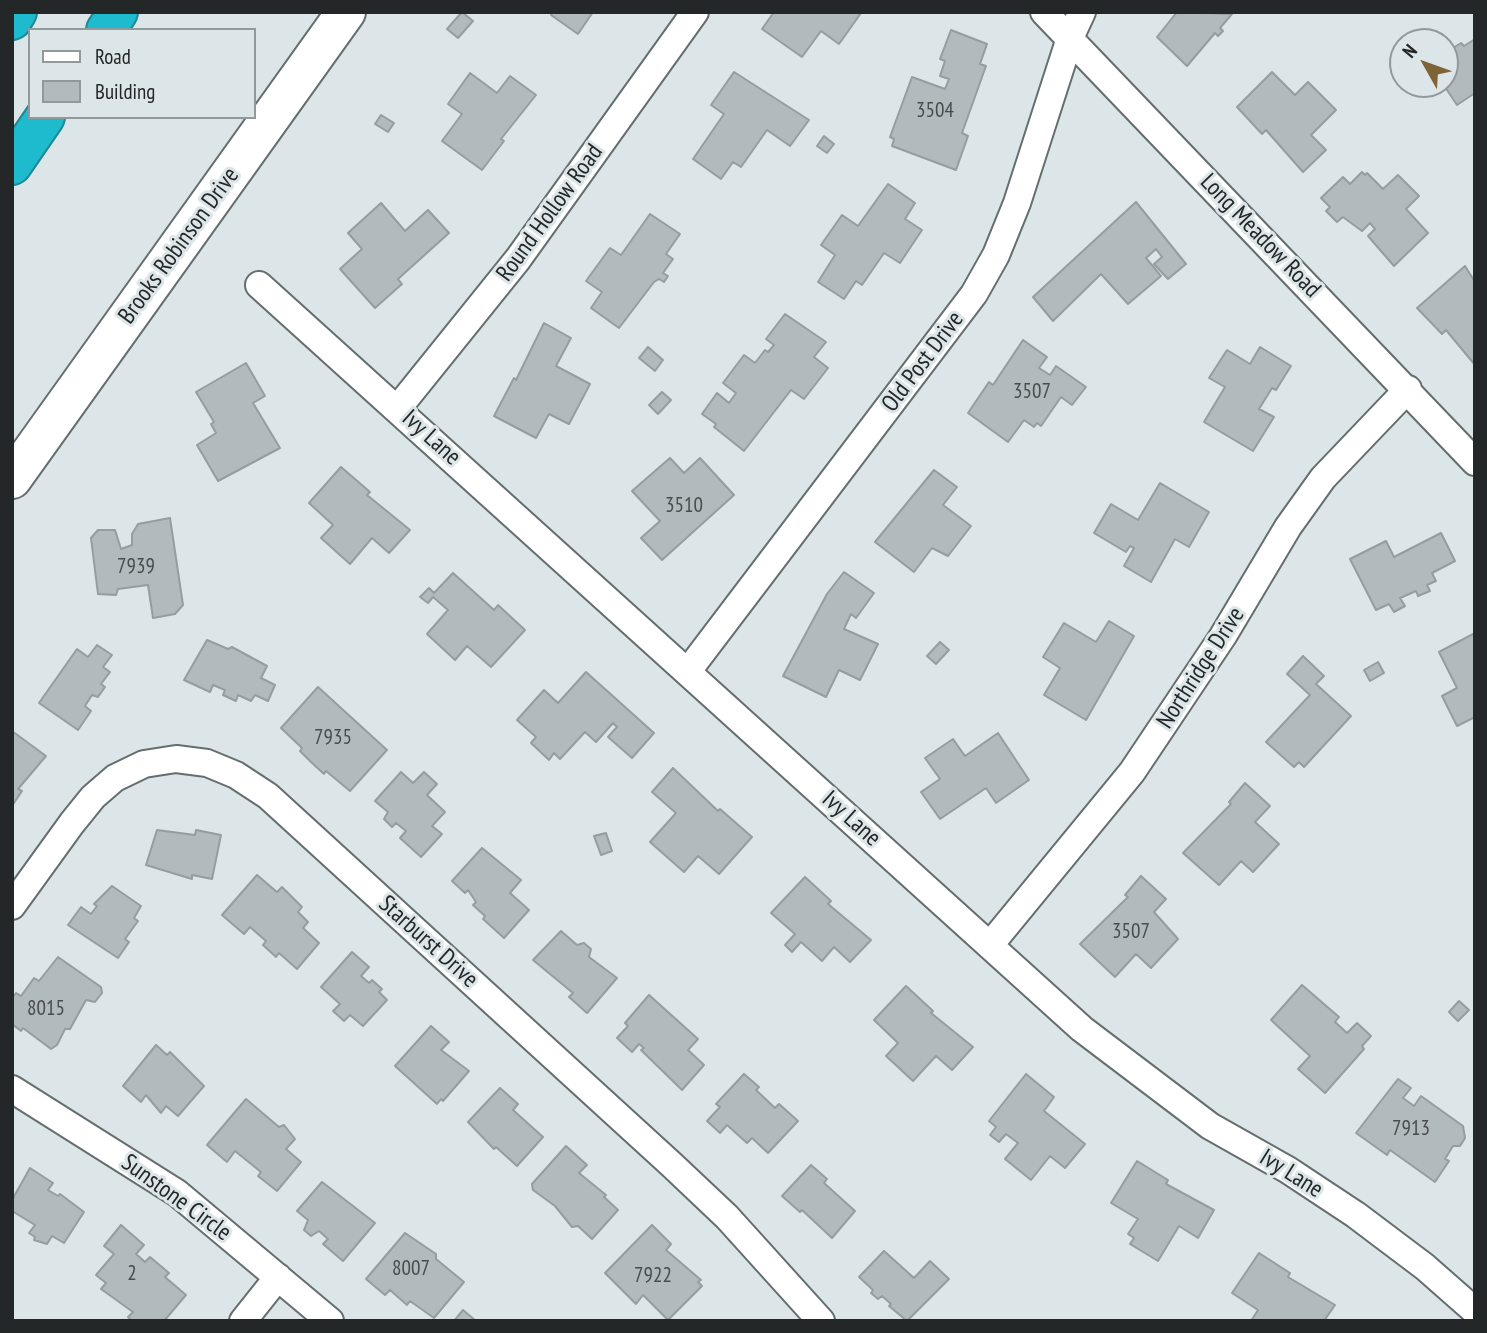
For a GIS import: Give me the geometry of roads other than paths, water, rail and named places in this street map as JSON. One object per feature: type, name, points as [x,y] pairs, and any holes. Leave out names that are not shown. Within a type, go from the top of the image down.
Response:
[{"type":"highway","points":[[12,20],[18,12]]},
{"type":"highway","points":[[107,28],[118,12]]},
{"type":"highway","points":[[12,165],[44,119]]},
{"type":"main road","name":"Brooks Robinson Drive","points":[[12,479],[346,12]]},
{"type":"street","name":"Round Hollow Road","points":[[398,408],[518,259],[695,12]]},
{"type":"street","name":"Long Meadow Road","points":[[1044,12],[1408,389],[1475,462]]},
{"type":"street","name":"Old Post Drive","points":[[688,671],[974,294],[996,256],[1017,203],[1070,38],[1082,12]]},
{"type":"street","name":"Ivy Lane","points":[[259,285],[1082,1029],[1144,1079],[1210,1126],[1288,1171],[1356,1215],[1475,1311]]},
{"type":"street","name":"Northridge Drive","points":[[990,945],[1132,772],[1210,657],[1288,527],[1323,478],[1408,389]]},
{"type":"street","name":"Starburst Drive","points":[[12,906],[79,814],[115,778],[144,764],[176,759],[207,763],[236,775],[268,796],[682,1174],[727,1217],[821,1321]]},
{"type":"street","name":"Sunstone Circle","points":[[12,1089],[177,1193],[330,1321]]},
{"type":"street","points":[[243,1321],[278,1277]]}]
